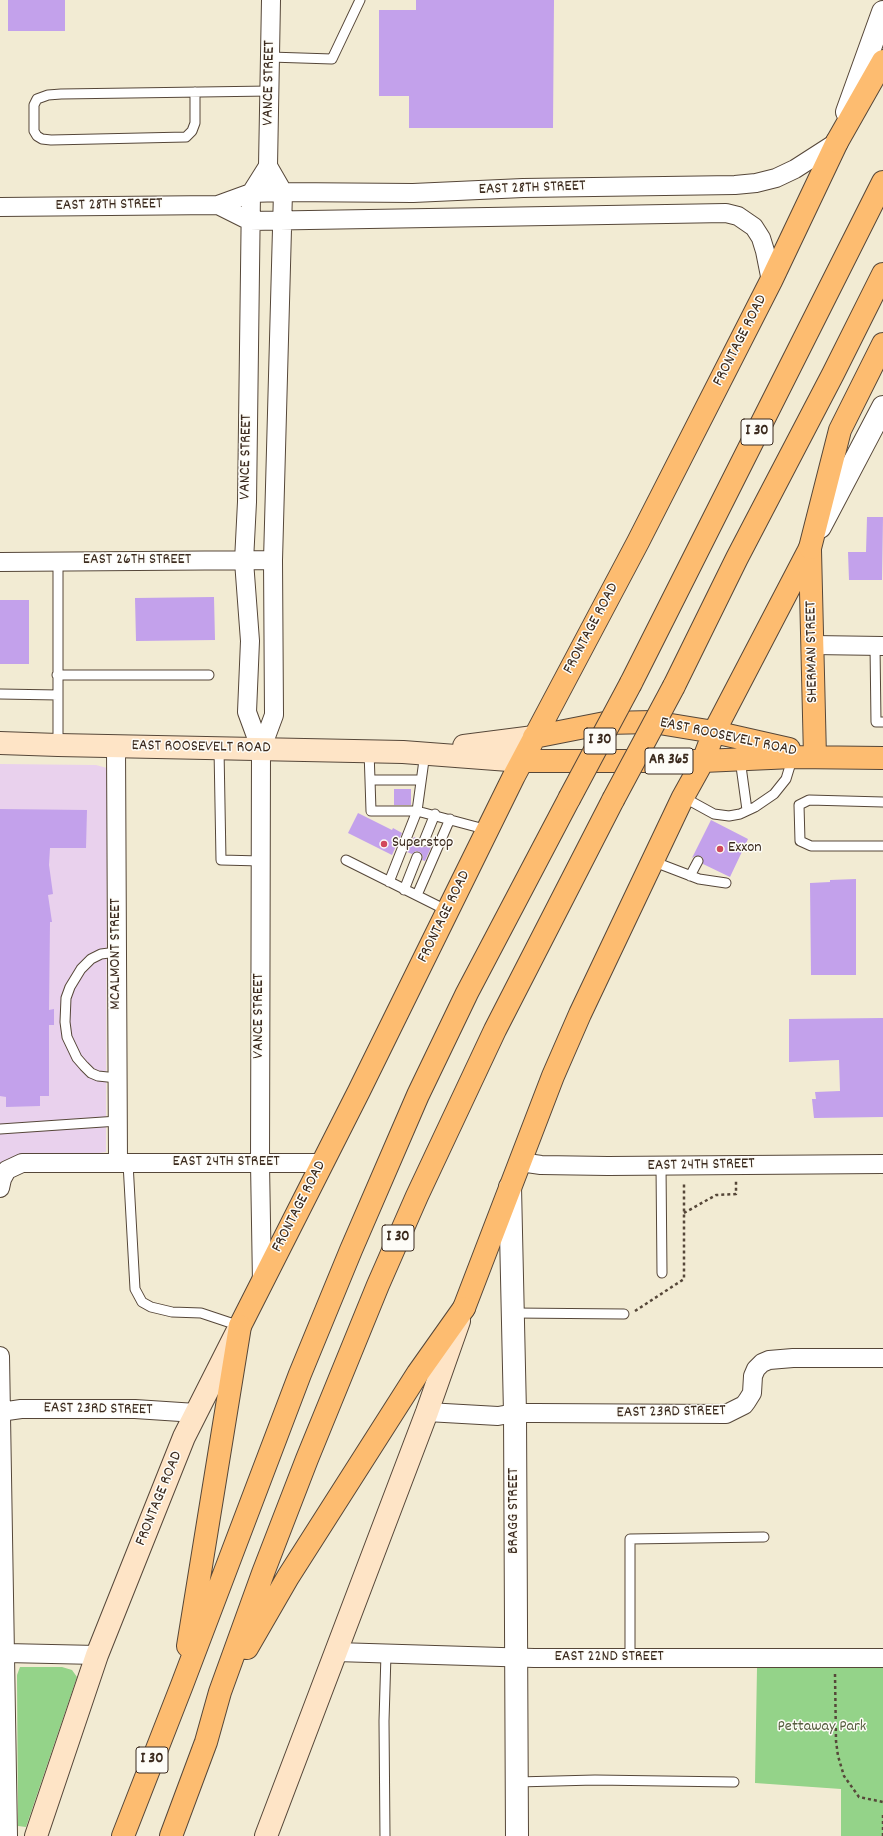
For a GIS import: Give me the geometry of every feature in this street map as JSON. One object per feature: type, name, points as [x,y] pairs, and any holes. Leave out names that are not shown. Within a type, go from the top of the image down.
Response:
[{"type":"main road","points":[[837,142],[883,61]]},
{"type":"main road","name":"FRONTAGE ROAD","points":[[36,1836],[97,1655],[184,1438],[323,1163],[534,737],[638,542],[771,282],[837,142]]},
{"type":"main road","name":"I 30","points":[[123,1836],[298,1381],[366,1215],[418,1096],[467,993],[631,683],[883,182]]},
{"type":"main road","name":"I 30","points":[[171,1836],[206,1742],[220,1692],[306,1459],[359,1329],[411,1210],[495,1030],[613,800],[674,686],[736,558],[833,374],[883,274]]},
{"type":"main road","points":[[266,1836],[427,1412],[464,1308],[553,1076],[580,1014],[652,861],[683,797],[703,761],[714,732],[810,548],[840,430],[883,344]]},
{"type":"main road","name":"SHERMAN STREET","points":[[801,755],[813,645],[810,548]]},
{"type":"main road","name":"EAST ROOSEVELT ROAD","points":[[403,752],[495,743],[534,737],[587,725],[618,722],[666,723],[714,732],[801,755]]},
{"type":"main road","name":"EAST ROOSEVELT ROAD","points":[[0,742],[219,749],[403,752],[522,761],[703,761],[801,755],[883,758]]},
{"type":"main road","points":[[220,1692],[288,1577],[418,1373],[464,1308]]},
{"type":"main road","points":[[182,1685],[193,1608],[240,1326]]},
{"type":"street","name":"VANCE STREET","points":[[262,1283],[260,1163],[262,750],[274,715],[273,560],[283,220],[283,192],[268,166],[271,0]]},
{"type":"street","name":"FRONTAGE ROAD","points":[[837,142],[883,12]]},
{"type":"street","name":"EAST 28TH STREET","points":[[0,207],[218,205],[251,193],[283,192],[413,194],[523,188],[735,185],[756,183],[776,178],[795,169],[837,142]]},
{"type":"street","points":[[251,193],[268,166]]},
{"type":"street","name":"VANCE STREET","points":[[251,193],[247,502],[244,561],[250,641],[248,712],[262,750]]},
{"type":"street","name":"EAST 28TH STREET","points":[[218,205],[250,221],[726,213],[738,216],[754,227],[761,238],[771,282]]},
{"type":"street","points":[[810,548],[848,471],[883,407]]},
{"type":"street","name":"EAST 26TH STREET","points":[[0,562],[273,560]]},
{"type":"street","points":[[813,645],[879,646]]},
{"type":"street","name":"MCALMONT STREET","points":[[116,746],[117,1078],[118,1121],[123,1163]]},
{"type":"street","name":"EAST 24TH STREET","points":[[520,1162],[541,1165],[661,1166],[883,1164]]},
{"type":"street","points":[[0,1188],[2,1179],[7,1170],[22,1163],[123,1163]]},
{"type":"street","name":"EAST 24TH STREET","points":[[123,1163],[323,1163]]},
{"type":"street","name":"BRAGG STREET","points":[[510,1187],[516,1413],[515,1657],[517,1836]]},
{"type":"street","points":[[0,1356],[3,1629],[6,1653],[8,1836]]},
{"type":"street","name":"EAST 23RD STREET","points":[[427,1412],[498,1416],[516,1413],[726,1414],[740,1408],[747,1401],[752,1393],[753,1376],[756,1369],[762,1363],[769,1360],[793,1358],[883,1358]]},
{"type":"street","name":"EAST 23RD STREET","points":[[0,1412],[20,1409],[134,1408],[196,1413]]},
{"type":"street","name":"EAST 22ND STREET","points":[[336,1652],[515,1657],[883,1658]]},
{"type":"street","points":[[6,1653],[97,1655]]},
{"type":"lane","points":[[270,57],[332,59],[360,0]]},
{"type":"lane","points":[[195,92],[195,123],[192,131],[186,137],[50,140],[42,139],[34,131],[34,105],[37,99],[42,96],[61,94],[195,92],[270,91]]},
{"type":"lane","points":[[58,562],[58,745]]},
{"type":"lane","points":[[879,646],[879,722]]},
{"type":"lane","points":[[57,675],[209,675]]},
{"type":"lane","points":[[0,694],[58,695]]},
{"type":"lane","points":[[219,749],[221,860],[261,860]]},
{"type":"lane","points":[[369,751],[371,811],[417,810],[488,830]]},
{"type":"lane","points":[[389,882],[417,810],[426,754]]},
{"type":"lane","points":[[683,797],[716,818],[729,816],[747,810],[774,794],[786,779],[801,755]]},
{"type":"lane","points":[[740,759],[747,810]]},
{"type":"lane","points":[[370,780],[421,780]]},
{"type":"lane","points":[[883,802],[809,800],[799,805],[800,841],[805,844],[811,846],[883,846]]},
{"type":"lane","points":[[424,841],[435,814]]},
{"type":"lane","points":[[417,896],[450,819]]},
{"type":"lane","points":[[404,890],[417,857]]},
{"type":"lane","points":[[346,860],[448,911]]},
{"type":"lane","points":[[652,861],[698,879],[726,883]]},
{"type":"lane","points":[[690,876],[698,861]]},
{"type":"lane","points":[[117,952],[101,954],[91,959],[81,969],[70,987],[66,998],[65,1022],[68,1037],[77,1058],[84,1066],[91,1073],[98,1076],[117,1078]]},
{"type":"lane","points":[[0,1129],[118,1121]]},
{"type":"lane","points":[[123,1163],[135,1289],[142,1302],[151,1307],[172,1312],[201,1313],[240,1326]]},
{"type":"lane","points":[[661,1166],[662,1273]]},
{"type":"lane","points":[[514,1313],[624,1314]]},
{"type":"lane","points":[[630,1657],[630,1539],[764,1537]]},
{"type":"lane","points":[[385,1836],[384,1721],[386,1654]]},
{"type":"lane","points":[[517,1782],[588,1780],[734,1782]]},
{"type":"path","points":[[684,1213],[716,1195],[736,1194]]},
{"type":"path","points":[[835,1674],[836,1741],[838,1756],[844,1776],[859,1797],[883,1802]]},
{"type":"path","points":[[883,1812],[883,1836]]},
{"type":"shaded area","points":[[0,764],[96,765],[107,768],[106,1152],[0,1167]]},
{"type":"green space","points":[[20,1667],[62,1667],[72,1670],[77,1677],[26,1827],[18,1826],[17,1675]]},
{"type":"green space","name":"Pettaway Park","points":[[757,1668],[883,1668],[883,1836],[841,1836],[841,1789],[755,1783]]},
{"type":"building","points":[[8,0],[65,0],[65,31],[8,31]]},
{"type":"building","points":[[416,0],[554,0],[553,128],[409,128],[409,96],[379,96],[379,10],[416,10]]},
{"type":"building","points":[[867,517],[883,517],[882,580],[849,580],[848,552],[866,552]]},
{"type":"building","points":[[214,597],[215,640],[136,641],[135,598]]},
{"type":"building","points":[[0,600],[29,600],[29,664],[0,664]]},
{"type":"building","points":[[394,789],[411,789],[411,805],[394,805]]},
{"type":"building","points":[[0,809],[87,810],[86,848],[50,848],[49,865],[53,894],[48,895],[52,922],[50,922],[49,1010],[54,1009],[54,1025],[49,1025],[49,1096],[40,1096],[40,1106],[6,1107],[6,1097],[0,1096]]},
{"type":"building","name":"Superstop","points":[[358,813],[392,830],[393,828],[402,833],[392,855],[348,833]]},
{"type":"building","name":"Exxon","points":[[711,820],[748,839],[730,877],[703,864],[703,858],[700,856],[695,856],[692,858]]},
{"type":"building","points":[[414,837],[418,839],[421,846],[425,847],[429,844],[432,845],[425,861],[422,860],[423,856],[420,852],[416,851],[412,854],[407,852]]},
{"type":"building","points":[[856,879],[856,975],[811,975],[810,883],[830,882],[830,880]]},
{"type":"building","points":[[883,1018],[883,1117],[814,1118],[812,1099],[816,1099],[815,1092],[840,1091],[839,1060],[789,1062],[789,1019]]},
{"type":"place","name":"Superstop","points":[[384,844]]},
{"type":"place","name":"Exxon","points":[[720,849]]}]
